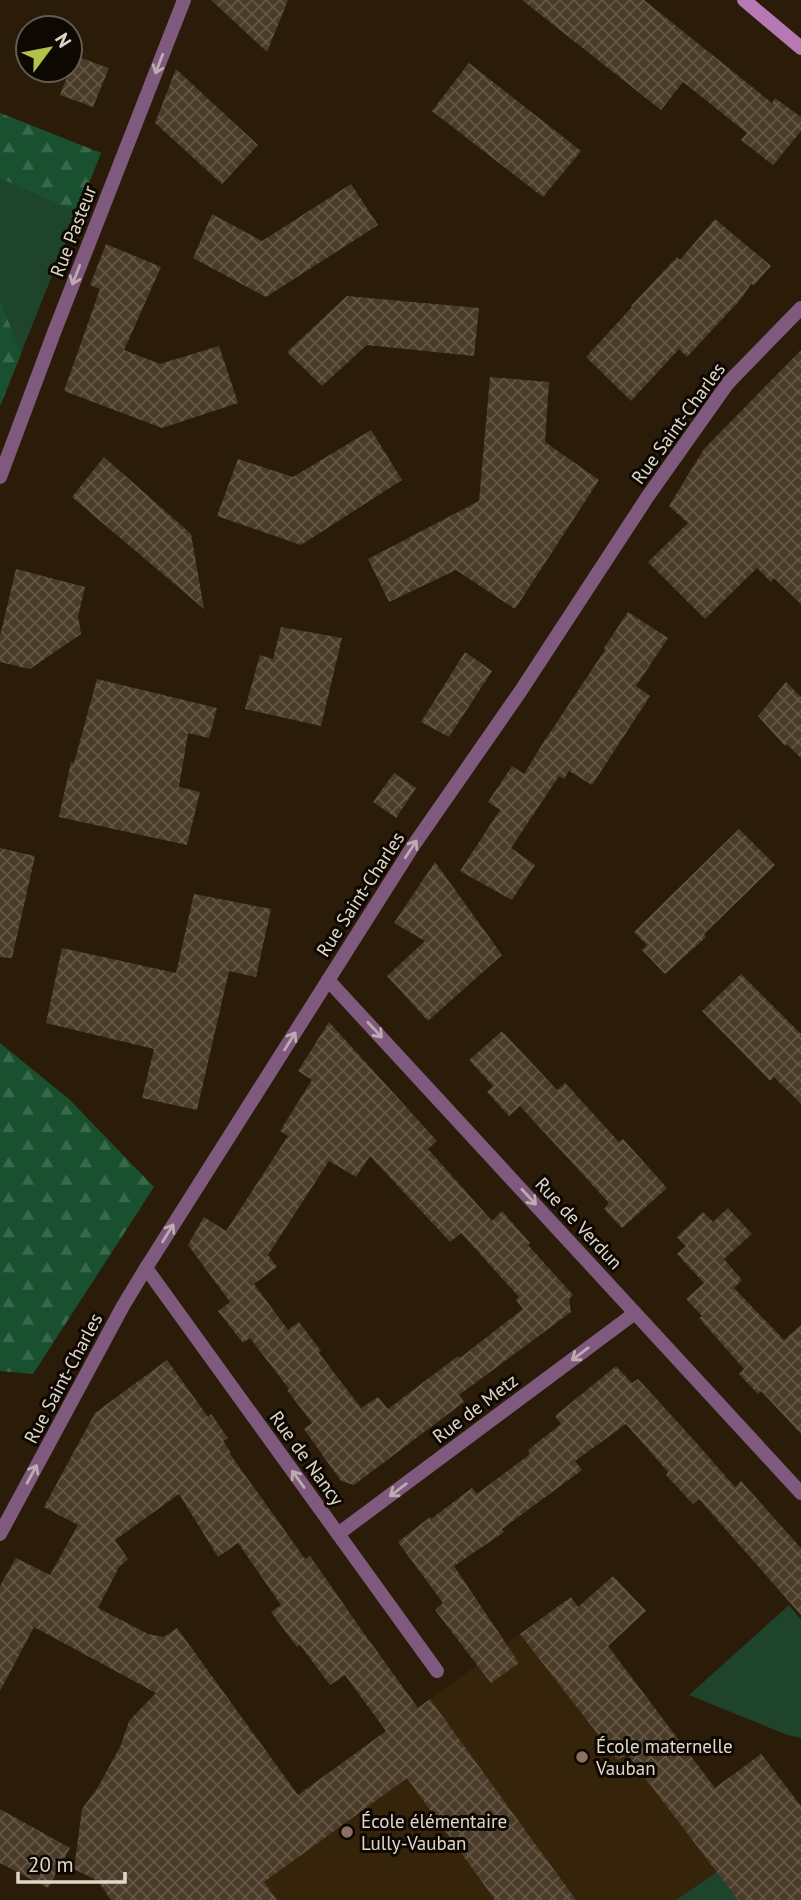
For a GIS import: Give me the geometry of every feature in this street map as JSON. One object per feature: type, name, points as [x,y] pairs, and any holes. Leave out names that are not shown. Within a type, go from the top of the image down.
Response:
[{"type":"main road","points":[[744,0],[801,48]]},
{"type":"street","name":"Rue Pasteur","points":[[0,477],[184,0]]},
{"type":"street","name":"Rue Saint-Charles","points":[[0,1534],[146,1268],[413,846],[520,692],[690,434],[728,383],[801,308]]},
{"type":"street","name":"Rue de Verdun","points":[[328,980],[801,1493]]},
{"type":"street","name":"Rue de Nancy","points":[[146,1268],[437,1671]]},
{"type":"street","name":"Rue de Metz","points":[[338,1534],[635,1313]]},
{"type":"shaded area","name":"École maternelle Vauban","points":[[571,1597],[733,1813],[780,1829],[676,1900],[576,1900],[430,1699]]},
{"type":"shaded area","name":"École élémentaire Lully-Vauban","points":[[407,1778],[495,1900],[155,1900],[392,1788]]},
{"type":"green space","points":[[0,113],[101,153],[0,406]]},
{"type":"green space","points":[[0,113],[101,153],[77,212],[0,178]]},
{"type":"green space","points":[[0,300],[21,354],[0,406]]},
{"type":"green space","points":[[0,1043],[69,1099],[154,1187],[33,1374],[0,1371]]},
{"type":"green space","points":[[789,1605],[801,1620],[801,1738],[787,1735],[689,1695]]},
{"type":"green space","points":[[801,1814],[766,1900],[676,1900]]},
{"type":"building","points":[[211,0],[288,0],[267,52]]},
{"type":"building","points":[[522,0],[644,0],[772,103],[775,98],[801,117],[801,131],[773,165],[741,140],[747,133],[683,82],[661,110]]},
{"type":"building","points":[[84,59],[109,68],[93,107],[60,95],[64,84],[84,84]]},
{"type":"building","points":[[469,63],[581,151],[543,197],[432,111]]},
{"type":"building","points":[[176,69],[258,145],[222,184],[155,123]]},
{"type":"building","points":[[351,184],[378,225],[266,297],[193,258],[212,214],[262,241]]},
{"type":"building","points":[[715,219],[771,266],[754,285],[751,284],[740,300],[687,357],[679,349],[631,401],[586,357],[677,257],[680,260]]},
{"type":"building","points":[[106,244],[161,267],[124,350],[160,364],[219,346],[238,403],[162,428],[64,391],[100,289],[90,285]]},
{"type":"building","points":[[347,296],[479,308],[474,356],[367,345],[322,386],[287,352]]},
{"type":"building","points":[[801,350],[801,604],[774,578],[771,582],[757,568],[705,619],[648,562],[688,523],[669,506],[704,449]]},
{"type":"building","points":[[490,377],[549,382],[545,442],[599,480],[515,609],[456,570],[389,602],[368,559],[479,501]]},
{"type":"building","points":[[371,430],[402,480],[301,545],[217,516],[238,459],[293,477]]},
{"type":"building","points":[[104,457],[191,534],[204,609],[72,497]]},
{"type":"building","points":[[16,569],[85,587],[78,616],[81,634],[30,669],[0,662],[0,636]]},
{"type":"building","points":[[628,612],[668,638],[636,686],[650,696],[592,785],[569,771],[564,779],[559,776],[511,848],[535,865],[512,900],[460,871],[500,810],[488,802],[512,766],[524,774]]},
{"type":"building","points":[[281,627],[342,638],[321,726],[245,709],[260,655],[273,659]]},
{"type":"building","points":[[465,652],[492,671],[449,737],[421,722]]},
{"type":"building","points":[[97,679],[217,708],[209,738],[188,733],[179,787],[200,792],[187,845],[59,817],[71,762],[74,763]]},
{"type":"building","points":[[786,682],[801,697],[801,758],[787,744],[785,746],[758,716]]},
{"type":"building","points":[[394,773],[416,788],[396,818],[373,802]]},
{"type":"building","points":[[739,829],[775,865],[704,934],[706,937],[665,974],[642,950],[647,945],[634,932]]},
{"type":"building","points":[[0,848],[35,856],[12,958],[0,957]]},
{"type":"building","points":[[435,862],[502,955],[428,1021],[387,976],[425,941],[394,923]]},
{"type":"building","points":[[194,894],[271,909],[256,977],[229,971],[197,1110],[142,1098],[154,1049],[46,1023],[62,948],[176,973]]},
{"type":"building","points":[[741,974],[801,1034],[801,1104],[774,1077],[770,1081],[702,1011]]},
{"type":"building","points":[[329,1022],[437,1141],[428,1149],[492,1221],[502,1211],[573,1295],[569,1299],[571,1312],[459,1395],[464,1402],[354,1485],[341,1481],[304,1429],[312,1423],[250,1338],[243,1343],[218,1311],[230,1302],[188,1245],[204,1217],[226,1231],[288,1136],[280,1131],[312,1080],[298,1071]],"holes":[[[370,1156],[450,1242],[461,1233],[519,1297],[516,1300],[523,1309],[388,1409],[378,1397],[361,1408],[299,1322],[288,1330],[254,1284],[277,1267],[268,1255],[329,1161],[356,1177]]]},
{"type":"building","points":[[502,1031],[557,1090],[565,1083],[619,1142],[623,1139],[667,1188],[622,1228],[604,1209],[609,1203],[520,1106],[509,1116],[487,1092],[493,1086],[469,1060]]},
{"type":"building","points":[[728,1208],[752,1234],[724,1259],[742,1280],[734,1288],[784,1340],[801,1325],[801,1434],[761,1391],[758,1394],[739,1374],[744,1369],[699,1318],[702,1316],[686,1299],[704,1283],[677,1254],[686,1246],[677,1237],[703,1212],[713,1222]]},
{"type":"building","points":[[167,1360],[208,1417],[211,1414],[228,1438],[223,1441],[230,1454],[305,1559],[310,1556],[418,1708],[430,1699],[576,1900],[495,1900],[407,1778],[264,1882],[277,1900],[111,1900],[98,1881],[74,1869],[82,1809],[97,1789],[121,1745],[129,1721],[156,1693],[34,1627],[0,1691],[0,1586],[16,1558],[50,1575],[78,1525],[44,1507],[95,1413]],"holes":[[[179,1494],[218,1557],[238,1543],[281,1605],[271,1612],[297,1647],[300,1645],[330,1685],[345,1675],[386,1731],[298,1795],[177,1628],[164,1637],[148,1634],[98,1608],[119,1567],[128,1559],[115,1540]]]},
{"type":"building","points":[[616,1366],[632,1383],[638,1379],[735,1487],[741,1481],[801,1548],[801,1615],[699,1499],[693,1504],[666,1475],[668,1472],[626,1424],[575,1461],[582,1470],[502,1529],[504,1532],[454,1566],[519,1663],[491,1683],[435,1610],[443,1603],[398,1542],[472,1488],[477,1494],[530,1454],[528,1450],[561,1424],[555,1416]]},
{"type":"building","points":[[613,1576],[646,1611],[608,1646],[715,1788],[761,1754],[801,1806],[801,1900],[738,1900],[627,1754],[618,1760],[520,1634],[571,1597],[578,1607]]},
{"type":"building","points":[[0,1809],[70,1848],[48,1888],[0,1863]]},
{"type":"place","name":"École maternelle Vauban","points":[[582,1757]]},
{"type":"place","name":"École élémentaire Lully-Vauban","points":[[347,1832]]}]
